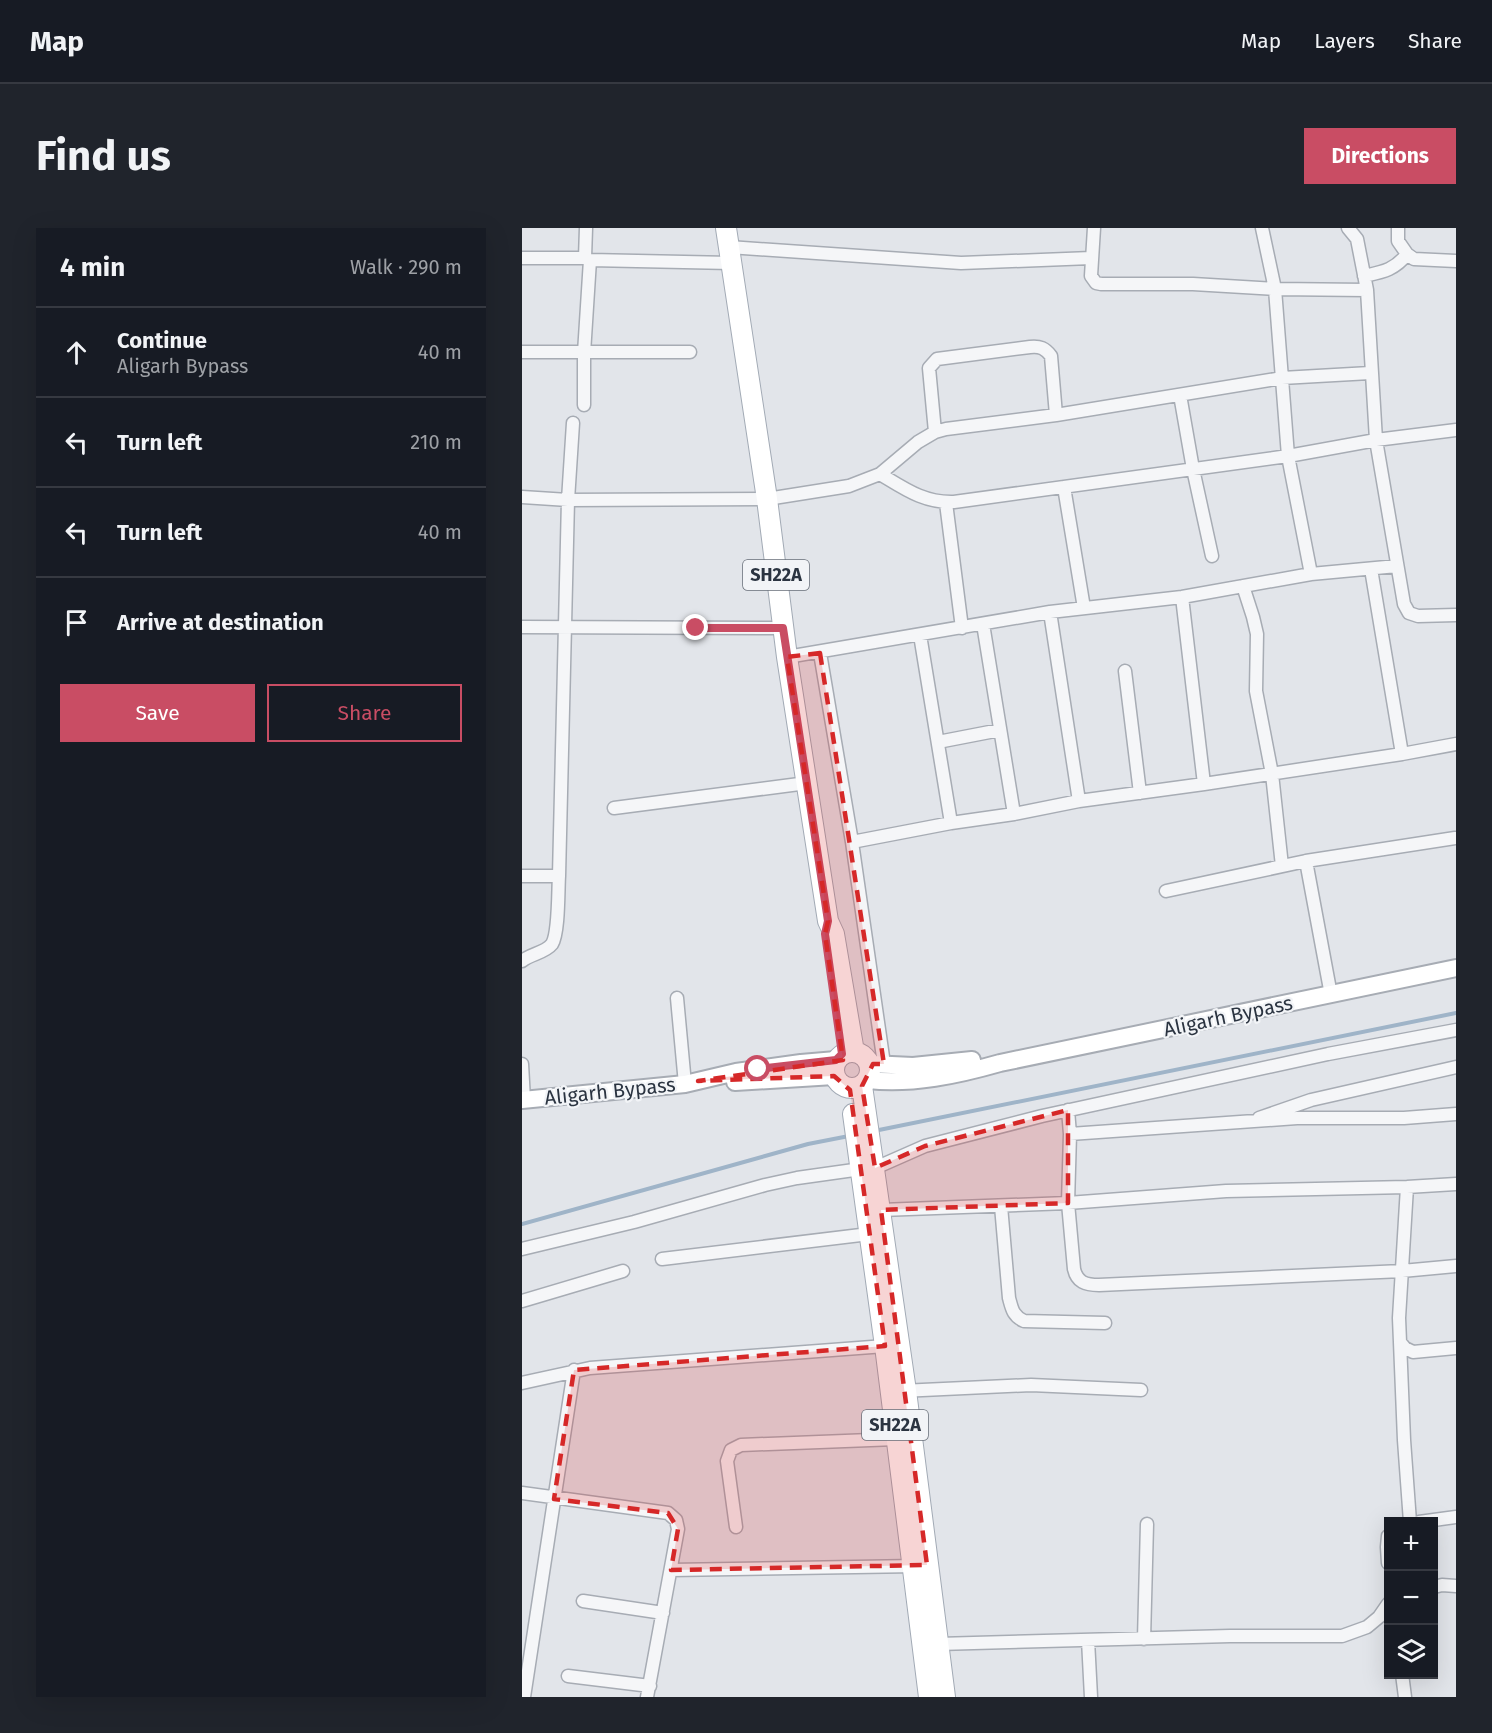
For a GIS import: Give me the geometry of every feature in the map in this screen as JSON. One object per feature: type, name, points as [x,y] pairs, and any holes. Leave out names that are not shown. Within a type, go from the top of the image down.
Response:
[{"type":"main road","name":"SH22A","points":[[729,246],[767,499],[787,657],[828,921],[834,934],[856,1075],[867,1161],[869,1234],[885,1346],[899,1391],[896,1439],[920,1566],[938,1644],[945,1697]]},
{"type":"main road","name":"Aligarh Bypass","points":[[523,1100],[691,1082],[715,1083],[856,1075],[911,1081],[975,1070],[1456,968]]},
{"type":"main road","name":"SH22A","points":[[867,1161],[881,1210],[899,1391],[920,1566],[928,1697]]},
{"type":"street","points":[[585,405],[586,228]]},
{"type":"street","points":[[1094,228],[1091,276],[1096,283],[1366,290]]},
{"type":"street","points":[[1262,228],[1275,289],[1288,456],[1311,574]]},
{"type":"street","points":[[1348,228],[1357,239],[1364,276],[1376,440],[1404,604],[1409,613],[1418,616],[1456,615]]},
{"type":"street","points":[[1398,228],[1398,241],[1407,254],[1414,259],[1456,261]]},
{"type":"street","points":[[522,258],[587,259],[729,246],[961,263],[1091,258]]},
{"type":"street","points":[[1364,276],[1385,272],[1394,267],[1407,254]]},
{"type":"street","points":[[935,432],[929,368],[937,358],[1039,346],[1046,349],[1051,356],[1056,415]]},
{"type":"street","points":[[522,352],[690,352]]},
{"type":"street","points":[[522,497],[568,500],[767,499],[849,486],[880,474],[918,442],[935,432],[1056,415],[1282,378],[1370,373]]},
{"type":"street","points":[[1180,394],[1193,469],[1212,555]]},
{"type":"street","points":[[522,961],[552,944],[555,932],[559,876],[568,500],[573,423]]},
{"type":"street","points":[[880,474],[920,497],[936,503],[946,503],[1288,456],[1376,440],[1456,430]]},
{"type":"street","points":[[1064,487],[1084,608]]},
{"type":"street","points":[[946,503],[962,628]]},
{"type":"street","points":[[787,657],[1050,612],[1182,597],[1311,574],[1397,566]]},
{"type":"street","points":[[1371,569],[1402,754]]},
{"type":"street","points":[[1243,586],[1257,634],[1256,691],[1272,774],[1282,866]]},
{"type":"street","points":[[1182,597],[1204,784]]},
{"type":"street","points":[[1050,612],[1079,801]]},
{"type":"street","points":[[983,624],[1014,814]]},
{"type":"street","points":[[522,627],[783,628]]},
{"type":"street","points":[[920,635],[951,823]]},
{"type":"street","points":[[820,653],[852,842],[856,1075]]},
{"type":"street","points":[[1125,671],[1140,793]]},
{"type":"street","points":[[938,742],[1000,730]]},
{"type":"street","points":[[852,842],[1079,801],[1272,774],[1456,744]]},
{"type":"street","points":[[614,808],[807,783]]},
{"type":"street","points":[[1166,891],[1306,861],[1455,838]]},
{"type":"street","points":[[1306,861],[1331,995]]},
{"type":"street","points":[[522,876],[559,876]]},
{"type":"street","points":[[677,998],[691,1082]]},
{"type":"street","points":[[522,1249],[634,1222],[765,1185],[1068,1110],[1328,1054],[1456,1030]]},
{"type":"street","points":[[522,1064],[523,1100]]},
{"type":"street","points":[[1249,1121],[1311,1100],[1456,1067]]},
{"type":"street","points":[[1068,1110],[1070,1134],[1068,1203],[1076,1277],[1089,1285],[1402,1271],[1456,1266]]},
{"type":"street","points":[[1070,1134],[1297,1118],[1422,1117],[1456,1114]]},
{"type":"street","points":[[881,1210],[1068,1203],[1226,1191],[1456,1184]]},
{"type":"street","points":[[1407,1187],[1399,1318],[1410,1517]]},
{"type":"street","points":[[1001,1206],[1010,1298],[1012,1311],[1017,1318],[1024,1321],[1105,1323]]},
{"type":"street","points":[[662,1259],[869,1234]]},
{"type":"street","points":[[522,1301],[623,1271]]},
{"type":"street","points":[[1400,1342],[1413,1352],[1456,1348]]},
{"type":"street","points":[[522,1383],[574,1370],[885,1346]]},
{"type":"street","points":[[524,1696],[574,1370]]},
{"type":"street","points":[[899,1391],[1031,1385],[1141,1390]]},
{"type":"street","points":[[736,1527],[727,1461],[731,1450],[741,1445],[896,1439]]},
{"type":"street","points":[[522,1493],[668,1514],[676,1520],[678,1529],[648,1691],[568,1676]]},
{"type":"street","points":[[1438,1519],[1456,1517]]},
{"type":"street","points":[[1144,1639],[1147,1524]]},
{"type":"street","points":[[671,1570],[920,1566]]},
{"type":"street","points":[[1438,1586],[1456,1586]]},
{"type":"street","points":[[583,1601],[663,1613]]},
{"type":"street","points":[[938,1644],[1230,1636],[1341,1636],[1367,1627],[1384,1610]]},
{"type":"street","points":[[1376,1620],[1384,1622]]},
{"type":"street","points":[[1088,1640],[1091,1697]]},
{"type":"street","points":[[1403,1679],[1405,1697]]},
{"type":"highlighted area","points":[[820,653],[884,1064],[873,1064],[862,1086],[875,1168],[925,1146],[1068,1110],[1068,1203],[881,1210],[927,1565],[671,1570],[678,1529],[668,1513],[554,1499],[574,1370],[885,1346],[850,1090],[834,1076],[698,1081],[843,1060],[825,934],[828,921],[787,657]]},
{"type":"waterway","points":[[874,1131],[1456,1013]]},
{"type":"waterway","points":[[522,1224],[808,1144],[849,1136]]},
{"type":"route","points":[[696,628],[783,628],[828,921],[825,934],[842,1054],[836,1060],[758,1069]]}]
